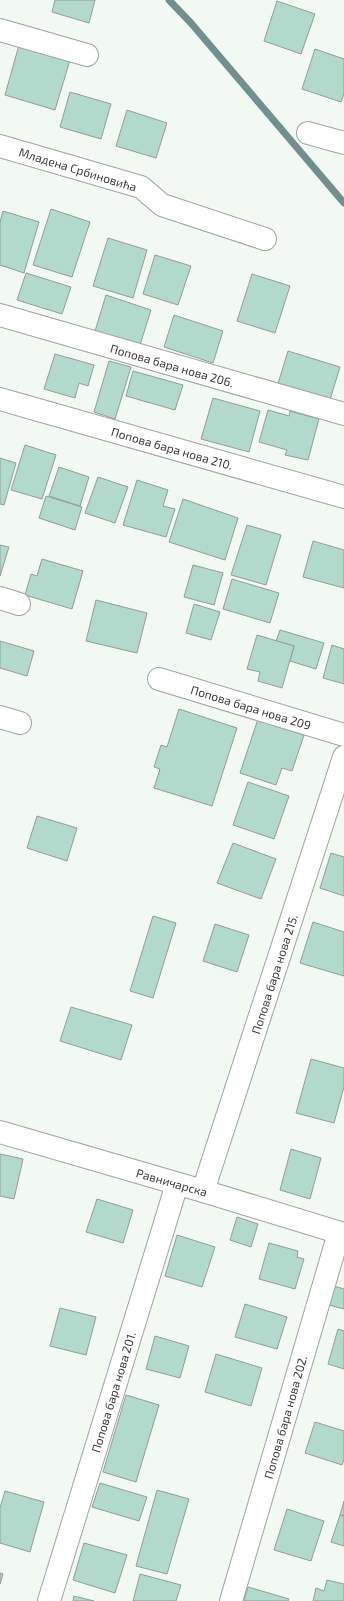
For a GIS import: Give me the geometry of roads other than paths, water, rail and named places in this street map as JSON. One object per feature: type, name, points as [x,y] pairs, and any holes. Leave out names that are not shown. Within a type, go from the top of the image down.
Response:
[{"type":"street","points":[[0,30],[87,54]]},
{"type":"street","points":[[308,133],[344,142]]},
{"type":"street","name":"Младена Србиновића","points":[[0,146],[141,187],[162,205],[265,239]]},
{"type":"street","name":"Попова бара нова 206.","points":[[0,315],[344,414]]},
{"type":"street","name":"Попова бара нова 210.","points":[[0,399],[344,497]]},
{"type":"street","name":"Попова бара нова 209","points":[[159,679],[344,735]]},
{"type":"street","name":"Попова бара нова 215.","points":[[203,1191],[344,757]]},
{"type":"street","name":"Равничарска","points":[[0,1132],[342,1233]]},
{"type":"street","name":"Попова бара нова 201.","points":[[49,1601],[177,1184]]},
{"type":"street","name":"Попова бара нова 202.","points":[[231,1601],[342,1233]]},
{"type":"waterway","points":[[169,0],[191,23],[344,203]]}]
